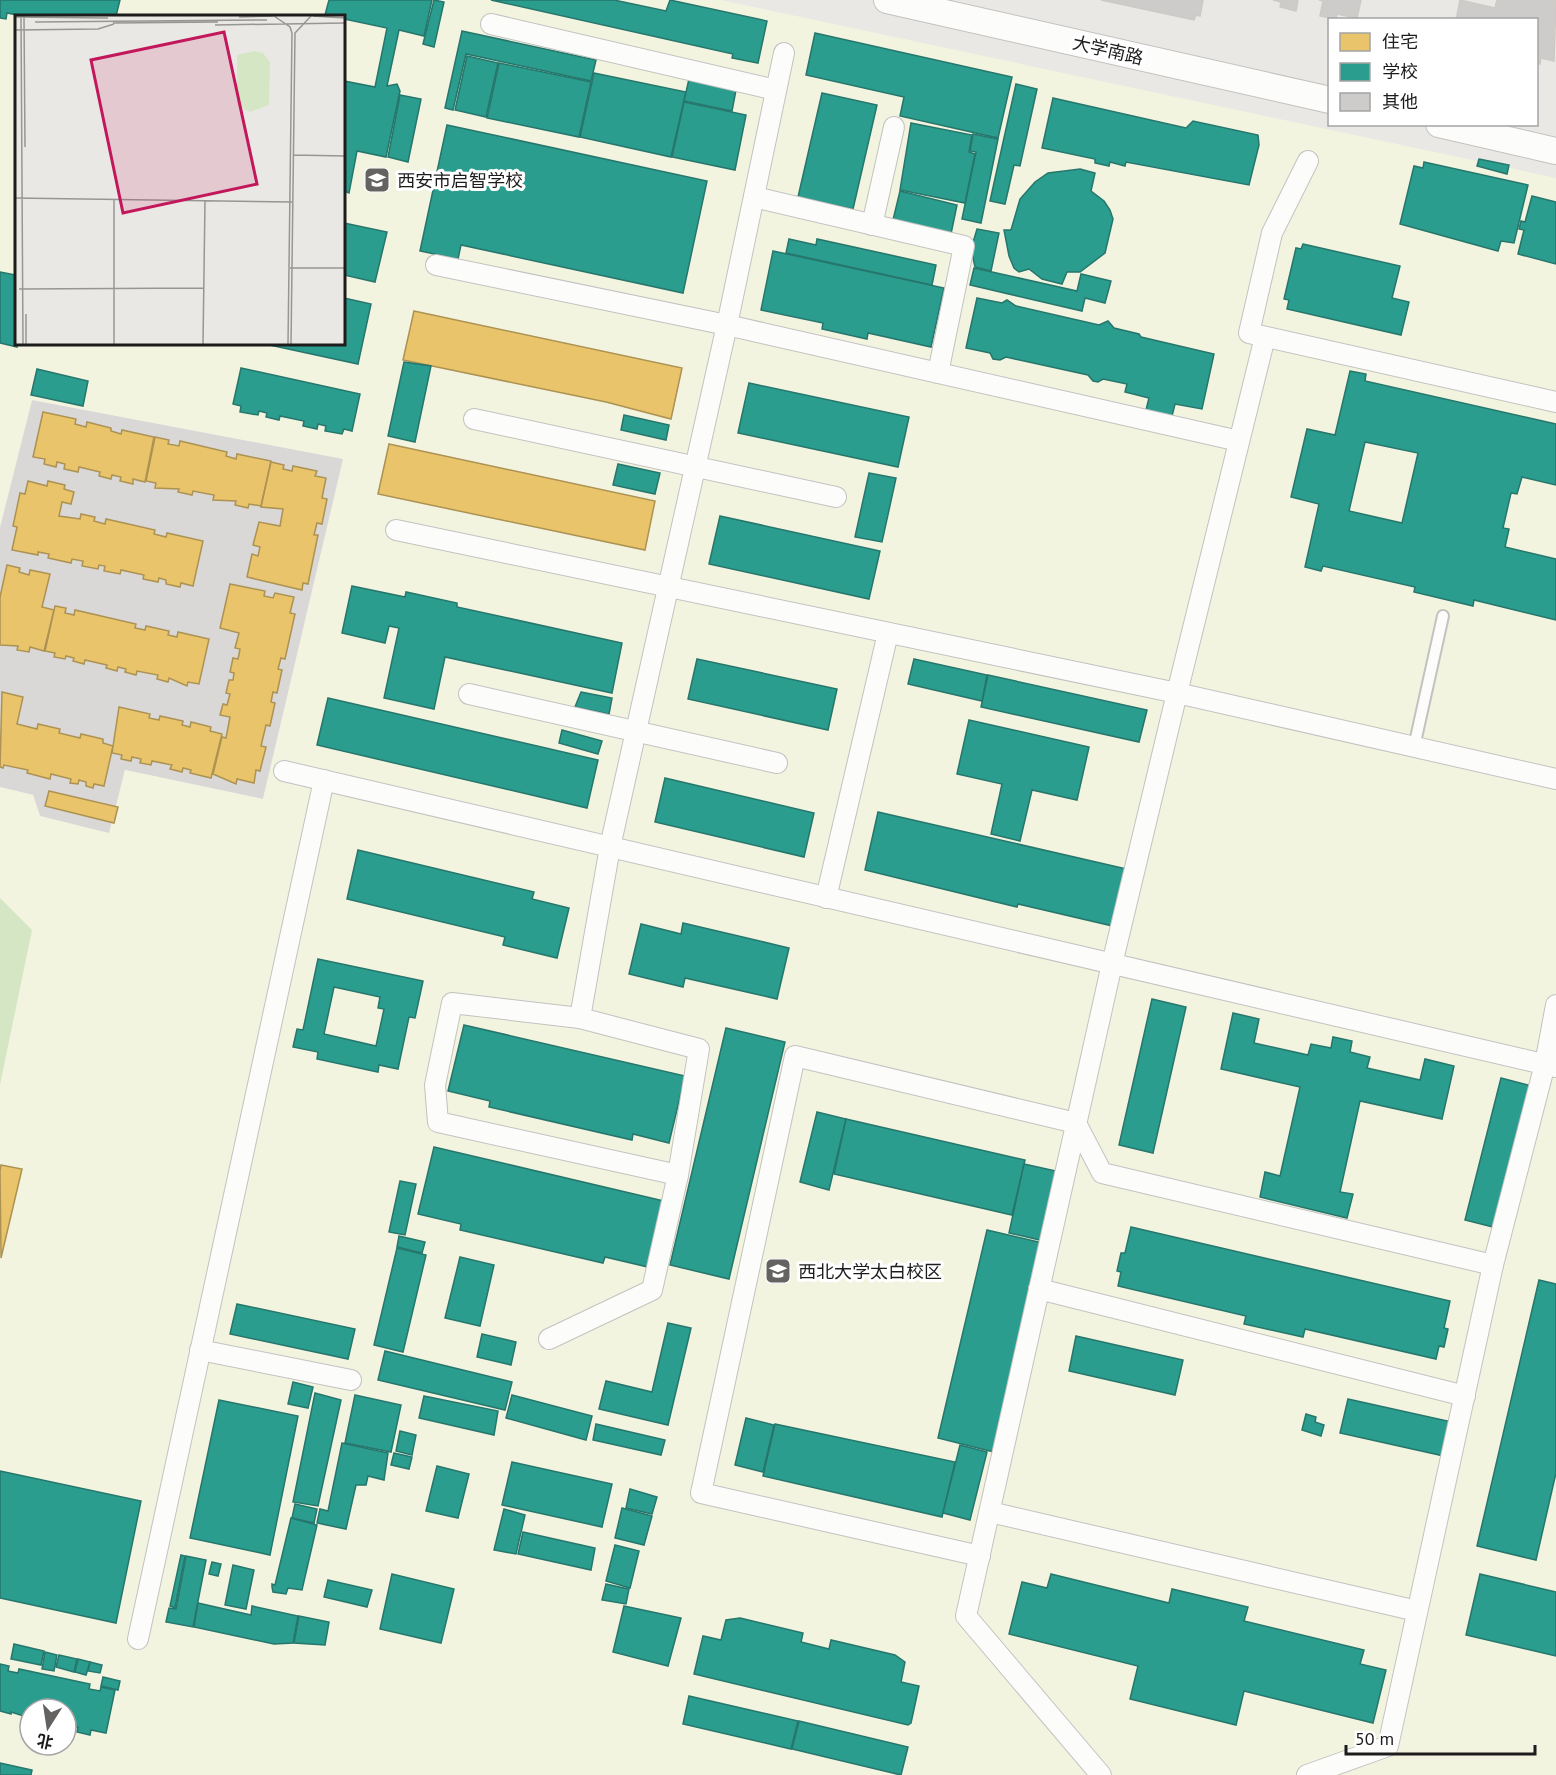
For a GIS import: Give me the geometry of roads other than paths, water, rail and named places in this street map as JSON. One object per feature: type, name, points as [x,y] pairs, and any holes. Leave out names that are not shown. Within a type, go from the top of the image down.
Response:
[{"type":"street","name":"大学南路","points":[[887,0],[1328,100]]},
{"type":"street","points":[[492,24],[776,90]]},
{"type":"street","points":[[580,1018],[610,847],[696,467],[784,53]]},
{"type":"street","points":[[872,225],[894,126]]},
{"type":"street","points":[[1447,126],[1556,151]]},
{"type":"street","points":[[1308,161],[1272,233],[1249,333],[1556,402]]},
{"type":"street","points":[[754,198],[964,246],[938,373]]},
{"type":"street","points":[[436,265],[727,325],[1239,441]]},
{"type":"street","points":[[1101,1775],[966,1616],[1112,964],[1265,337]]},
{"type":"street","points":[[474,419],[836,497]]},
{"type":"street","points":[[396,530],[1177,693],[1556,779]]},
{"type":"street","points":[[826,897],[888,633]]},
{"type":"street","points":[[470,693],[777,763]]},
{"type":"street","points":[[284,771],[1550,1066]]},
{"type":"street","points":[[138,1639],[324,780]]},
{"type":"street","points":[[549,1339],[652,1290],[678,1175],[699,1049],[580,1018],[452,1003],[435,1084],[438,1122],[678,1175]]},
{"type":"street","points":[[1307,1775],[1388,1746],[1493,1265],[1550,1066],[1556,1005]]},
{"type":"street","points":[[980,1556],[701,1492],[795,1056],[1076,1123],[1102,1173],[1493,1265]]},
{"type":"street","points":[[1039,1290],[1465,1396]]},
{"type":"street","points":[[200,1350],[351,1380]]},
{"type":"street","points":[[990,1512],[1417,1611]]},
{"type":"lane","points":[[1414,747],[1443,616]]},
{"type":"place","name":"西安市启智学校","points":[[377,180]]},
{"type":"place","name":"西北大学太白校区","points":[[778,1271]]}]
